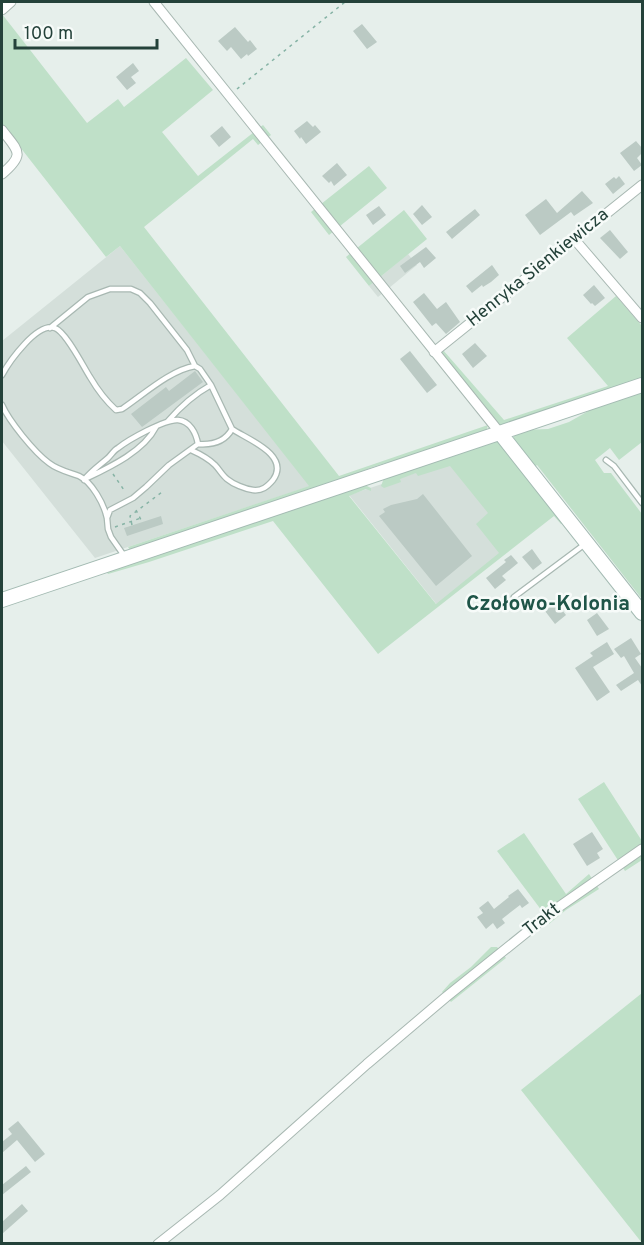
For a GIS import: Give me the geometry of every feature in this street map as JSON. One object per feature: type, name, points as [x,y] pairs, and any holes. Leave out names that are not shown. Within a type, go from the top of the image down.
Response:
[{"type":"main road","points":[[2,600],[642,385]]},
{"type":"main road","points":[[500,434],[642,613]]},
{"type":"street","points":[[2,10],[11,2]]},
{"type":"street","points":[[154,2],[500,434]]},
{"type":"street","points":[[2,130],[18,153],[14,164],[2,174]]},
{"type":"street","name":"Henryka Sienkiewicza","points":[[434,352],[642,185]]},
{"type":"street","points":[[575,240],[642,318]]},
{"type":"street","name":"Trakt","points":[[158,1244],[220,1196],[367,1064],[446,997],[553,911],[642,849]]},
{"type":"lane","points":[[50,328],[88,297],[110,289],[131,289],[140,293],[187,350],[195,366],[212,385],[232,429],[267,449],[276,462],[277,470],[267,487],[252,490],[233,483],[202,454],[190,450]]},
{"type":"lane","points":[[2,375],[24,344],[43,330],[50,328],[56,328],[62,333],[103,396],[116,410],[122,409],[174,374],[187,367],[195,366]]},
{"type":"lane","points":[[167,422],[183,404],[212,385]]},
{"type":"lane","points":[[2,405],[41,456],[62,471],[80,477],[101,501],[105,508],[111,537],[125,559]]},
{"type":"lane","points":[[84,480],[93,469],[131,438],[167,422],[178,420],[186,423],[197,436],[198,444]]},
{"type":"lane","points":[[84,480],[109,467],[146,442],[156,427]]},
{"type":"lane","points":[[107,518],[110,510],[133,498],[160,476],[169,465],[198,444],[222,440],[229,435],[232,429]]},
{"type":"lane","points":[[606,460],[614,466],[642,503]]},
{"type":"lane","points":[[514,597],[587,543]]},
{"type":"path","points":[[228,93],[239,89],[345,2]]},
{"type":"path","points":[[109,467],[124,490]]},
{"type":"path","points":[[132,525],[130,516],[162,492]]},
{"type":"path","points":[[137,510],[142,522]]},
{"type":"path","points":[[108,529],[141,518]]},
{"type":"shaded area","points":[[120,246],[310,486],[95,558],[2,441],[2,341]]},
{"type":"shaded area","points":[[408,254],[417,265],[378,297],[369,286]]},
{"type":"shaded area","points":[[499,445],[554,515],[438,606],[349,495]]},
{"type":"green space","points":[[2,14],[87,123],[118,99],[124,107],[186,58],[213,90],[162,132],[198,176],[263,125],[271,135],[258,145],[253,139],[144,227],[339,476],[488,425],[486,432],[431,452],[375,466],[347,479],[130,550],[128,547],[309,486],[120,246],[106,257],[2,124]]},
{"type":"green space","points":[[369,166],[387,188],[329,235],[311,212]]},
{"type":"green space","points":[[404,210],[427,239],[369,286],[346,257]]},
{"type":"green space","points":[[616,296],[642,326],[642,381],[508,425],[501,425],[495,421],[441,354],[443,350],[504,420],[608,386],[567,338]]},
{"type":"green space","points":[[642,390],[642,442],[619,460],[610,448],[595,460],[604,473],[611,473],[642,514],[642,599],[537,465],[533,468],[514,442],[514,434],[522,430],[548,429],[569,422],[599,405]]},
{"type":"green space","points":[[498,440],[563,523],[561,524],[554,516],[378,654],[273,521],[108,574],[105,570],[365,485],[371,488],[371,491],[366,489],[349,496],[436,604],[499,553],[476,524],[488,513],[450,466],[418,476],[416,473],[384,488],[381,486],[384,478]]},
{"type":"green space","points":[[604,782],[642,841],[642,860],[625,871],[578,799]]},
{"type":"green space","points":[[524,833],[566,894],[589,874],[599,889],[549,924],[542,911],[497,851]]},
{"type":"green space","points":[[491,947],[497,947],[506,958],[451,1002],[442,992]]},
{"type":"green space","points":[[642,993],[642,1243],[521,1090]]},
{"type":"building","points":[[362,24],[377,42],[367,49],[353,31]]},
{"type":"building","points":[[235,27],[257,49],[241,59],[231,47],[227,51],[218,41]]},
{"type":"building","points":[[133,63],[139,71],[131,77],[136,83],[127,90],[116,77]]},
{"type":"building","points":[[307,121],[321,132],[306,144],[294,131]]},
{"type":"building","points":[[222,126],[231,137],[219,147],[210,136]]},
{"type":"building","points":[[636,141],[642,148],[642,153],[637,158],[642,165],[634,171],[620,153]]},
{"type":"building","points":[[337,163],[347,175],[334,186],[331,181],[329,183],[322,176]]},
{"type":"building","points":[[619,176],[625,184],[613,194],[605,184]]},
{"type":"building","points":[[582,191],[593,203],[574,216],[571,212],[540,235],[525,215],[546,199],[557,213]]},
{"type":"building","points":[[422,205],[432,217],[422,225],[413,214]]},
{"type":"building","points":[[379,206],[386,215],[373,225],[366,215]]},
{"type":"building","points":[[475,209],[480,215],[452,239],[446,232]]},
{"type":"building","points":[[610,230],[628,252],[620,259],[600,238]]},
{"type":"building","points":[[426,247],[436,258],[424,268],[420,262],[405,273],[400,266]]},
{"type":"building","points":[[492,265],[499,275],[472,293],[466,286]]},
{"type":"building","points":[[594,285],[605,298],[595,306],[583,295]]},
{"type":"building","points":[[424,293],[437,309],[446,302],[460,322],[446,334],[436,323],[432,326],[413,302]]},
{"type":"building","points":[[475,343],[487,356],[473,368],[462,354]]},
{"type":"building","points":[[410,351],[437,385],[427,393],[400,359]]},
{"type":"building","points":[[195,371],[203,382],[142,427],[131,414],[166,387],[169,391]]},
{"type":"building","points":[[423,494],[472,556],[436,586],[379,516],[385,512],[383,509],[391,505],[417,499]]},
{"type":"building","points":[[161,516],[163,524],[127,536],[124,528]]},
{"type":"building","points":[[532,549],[542,563],[533,570],[522,557]]},
{"type":"building","points":[[511,555],[518,563],[502,576],[506,580],[495,589],[486,578]]},
{"type":"building","points":[[555,601],[566,615],[555,624],[545,611]]},
{"type":"building","points":[[597,613],[609,629],[597,636],[587,620]]},
{"type":"building","points":[[631,638],[641,654],[635,658],[642,668],[642,686],[638,680],[621,691],[616,685],[634,673],[624,656],[621,658],[614,649]]},
{"type":"building","points":[[607,642],[614,654],[593,667],[610,692],[597,701],[575,668],[593,656],[590,653]]},
{"type":"building","points":[[592,832],[603,849],[597,853],[600,858],[587,866],[573,844]]},
{"type":"building","points":[[518,889],[529,903],[522,908],[520,905],[502,919],[505,923],[497,929],[493,923],[486,929],[477,917],[483,913],[479,908],[488,901],[494,909]]},
{"type":"building","points":[[18,1121],[45,1154],[35,1162],[17,1140],[2,1153],[2,1142],[12,1134],[8,1129]]},
{"type":"building","points":[[26,1166],[31,1172],[2,1195],[2,1185]]},
{"type":"building","points":[[22,1204],[28,1211],[2,1234],[2,1222]]},
{"type":"district","name":"Czołowo-Kolonia","points":[[548,604]]}]
